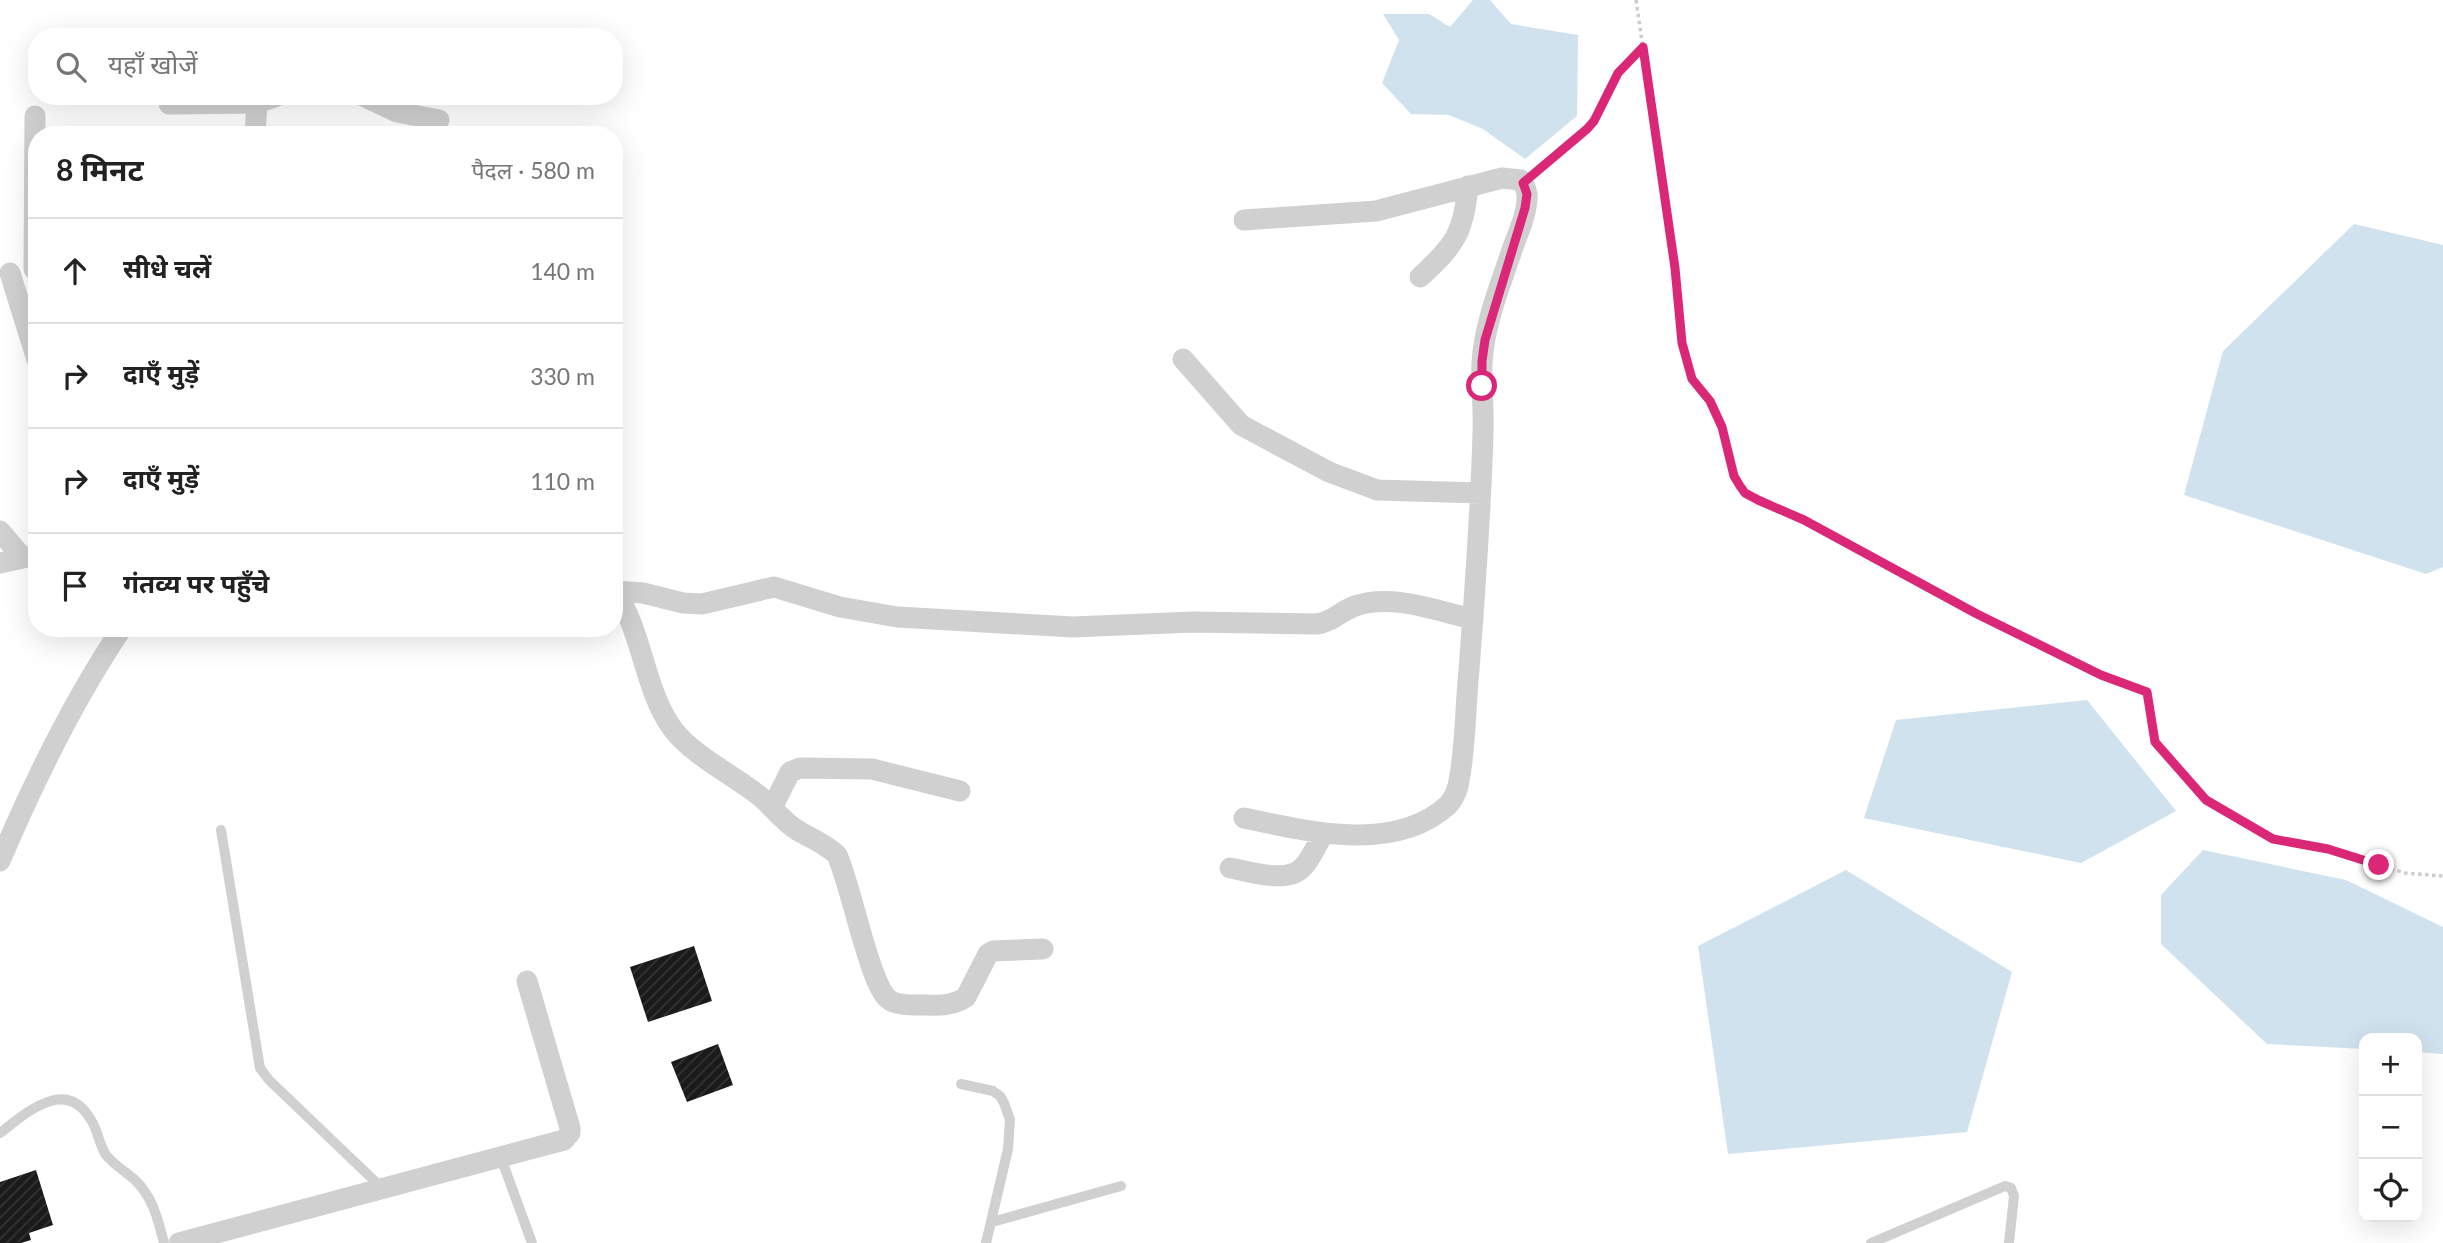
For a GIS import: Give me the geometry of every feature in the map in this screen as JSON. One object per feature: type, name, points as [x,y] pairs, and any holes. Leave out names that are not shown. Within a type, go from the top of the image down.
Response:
[{"type":"street","points":[[257,126],[265,105]]},
{"type":"street","points":[[382,105],[397,112],[439,120]]},
{"type":"street","points":[[35,116],[35,126]]},
{"type":"street","points":[[1244,220],[1376,211],[1510,177],[1521,180],[1527,194],[1525,208],[1499,287],[1482,361],[1483,430],[1472,619],[1461,764],[1454,798],[1422,821],[1393,831],[1337,836],[1244,818]]},
{"type":"street","points":[[1420,276],[1442,257],[1455,238],[1466,210],[1468,186]]},
{"type":"street","points":[[28,270],[5,274],[28,336]]},
{"type":"street","points":[[1183,359],[1241,425],[1329,472],[1377,490],[1480,493]]},
{"type":"street","points":[[0,531],[28,555]]},
{"type":"street","points":[[0,563],[28,557]]},
{"type":"street","points":[[623,592],[702,604],[774,587],[822,603],[897,617],[1073,627],[1193,622],[1317,624],[1326,623],[1353,606],[1383,601],[1472,619]]},
{"type":"street","points":[[623,605],[655,695],[674,730],[686,743],[760,796],[796,829],[830,848],[837,855],[875,973],[887,998],[895,1003],[934,1006],[962,1000],[988,954],[993,951],[1042,949]]},
{"type":"street","points":[[0,862],[20,814],[79,697],[116,637]]},
{"type":"street","points":[[772,808],[790,772],[800,768],[872,769],[960,791]]},
{"type":"street","points":[[1230,868],[1277,875],[1294,874],[1303,867],[1323,834]]},
{"type":"street","points":[[179,1243],[559,1142],[570,1133],[527,981]]},
{"type":"lane","points":[[221,830],[260,1068],[268,1080],[383,1189]]},
{"type":"lane","points":[[961,1084],[992,1091],[1000,1096],[1010,1119],[1008,1149],[986,1243]]},
{"type":"lane","points":[[0,1133],[45,1102],[66,1100],[79,1106],[93,1122],[107,1156],[138,1183],[148,1196],[156,1212],[164,1243]]},
{"type":"lane","points":[[501,1158],[532,1243]]},
{"type":"lane","points":[[992,1222],[1121,1186]]},
{"type":"lane","points":[[1871,1243],[2005,1186],[2011,1188],[2014,1196],[2009,1243]]},
{"type":"path","points":[[1636,0],[1685,355],[1692,379],[1717,414],[1734,476],[1745,493],[1804,520],[2002,626],[2101,675],[2147,692],[2155,742],[2206,800],[2273,839],[2328,849],[2405,873],[2443,876]]},
{"type":"path","points":[[1523,183],[1587,129],[1594,121],[1618,73],[1643,47]]},
{"type":"water","points":[[1473,0],[1490,0],[1511,24],[1578,35],[1577,116],[1525,159],[1483,129],[1449,115],[1411,114],[1382,83],[1399,40],[1383,14],[1429,14],[1450,27]]},
{"type":"water","points":[[2354,224],[2443,245],[2443,567],[2426,574],[2184,495],[2223,351]]},
{"type":"water","points":[[2087,700],[2176,811],[2081,863],[1864,818],[1896,720]]},
{"type":"water","points":[[2203,850],[2346,880],[2443,927],[2443,1054],[2422,1052],[2422,1033],[2359,1033],[2359,1049],[2267,1044],[2161,944],[2161,895]]},
{"type":"water","points":[[1846,870],[2012,972],[1967,1132],[1728,1154],[1698,946]]},
{"type":"building","points":[[694,946],[712,1001],[648,1022],[630,967]]},
{"type":"building","points":[[718,1044],[733,1085],[687,1102],[671,1062]]},
{"type":"building","points":[[36,1170],[53,1225],[29,1233],[31,1240],[0,1243],[0,1182]]},
{"type":"route","points":[[1482,386],[1485,340],[1525,208],[1527,194],[1523,183],[1587,129],[1594,121],[1618,73],[1643,47],[1675,268],[1682,343],[1692,379],[1717,414],[1734,476],[1745,493],[1804,520],[1977,614],[2101,675],[2147,692],[2155,742],[2206,800],[2273,839],[2328,849],[2379,865]]}]
